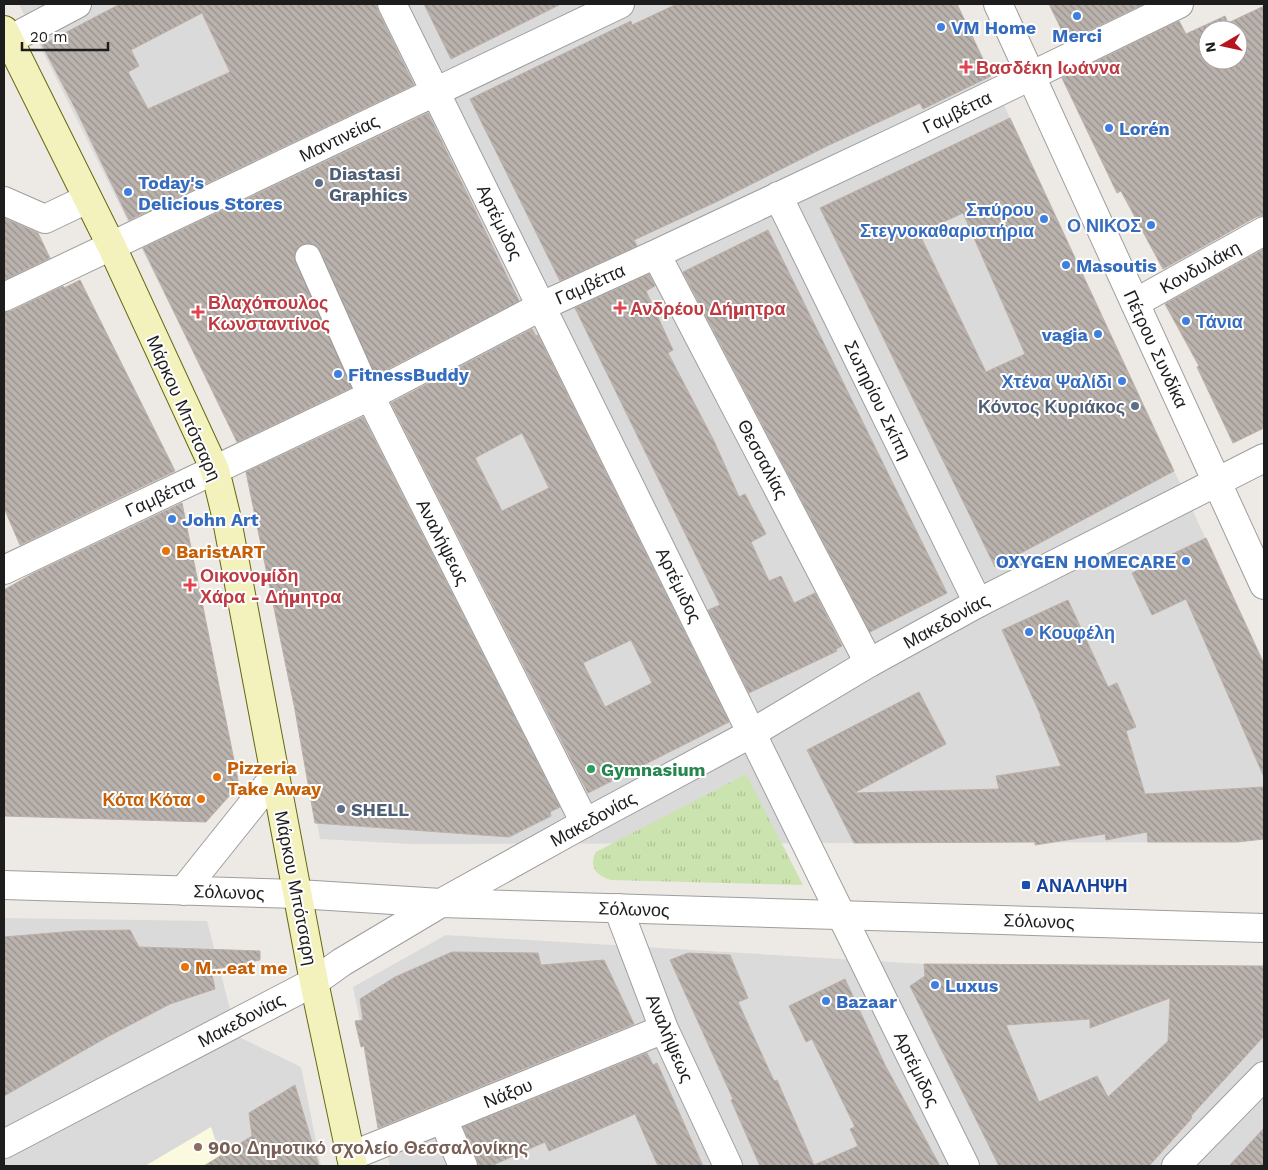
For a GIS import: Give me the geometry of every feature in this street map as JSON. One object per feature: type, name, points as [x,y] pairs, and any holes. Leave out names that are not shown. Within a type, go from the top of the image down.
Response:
[{"type":"main road","name":"Μάρκου Μπότσαρη","points":[[5,34],[112,246],[215,470],[226,515],[314,982],[352,1161]]},
{"type":"street","points":[[5,34],[77,4]]},
{"type":"street","name":"Αρτέμιδος","points":[[392,4],[965,1166]]},
{"type":"street","name":"Μαντινείας","points":[[4,297],[620,4]]},
{"type":"street","name":"Πέτρου Συνδίκα","points":[[998,4],[1264,585]]},
{"type":"street","name":"Γαμβέττα","points":[[4,570],[370,396],[542,306],[1032,76],[1179,4]]},
{"type":"street","name":"Σωτηρίου Σκίπη","points":[[778,196],[978,603]]},
{"type":"street","points":[[4,201],[45,219],[87,199]]},
{"type":"street","name":"Κονδυλάκη","points":[[1136,303],[1264,231]]},
{"type":"street","name":"Θεσσαλίας","points":[[656,254],[869,663]]},
{"type":"street","name":"Αναλήψεως","points":[[308,257],[370,396],[585,823]]},
{"type":"street","name":"Μακεδονίας","points":[[4,1144],[314,982],[342,962],[441,903],[752,733],[869,663],[978,603],[1264,458]]},
{"type":"street","points":[[183,891],[275,776]]},
{"type":"street","name":"Σόλωνος","points":[[4,884],[298,894],[441,903],[1264,928]]},
{"type":"street","name":"Αναλήψεως","points":[[618,908],[664,1029],[728,1166]]},
{"type":"street","name":"Νάξου","points":[[352,1161],[444,1119],[664,1029]]},
{"type":"street","points":[[1176,1166],[1264,1076]]},
{"type":"street","points":[[444,1119],[463,1166]]},
{"type":"shaded area","points":[[19,4],[957,4],[1264,664],[1264,839],[1237,842],[411,844],[320,839],[254,473]]},
{"type":"shaded area","points":[[4,918],[207,921],[237,1036],[301,1067],[321,1166],[4,1166]]},
{"type":"shaded area","points":[[446,935],[924,964],[1264,966],[1264,1166],[390,1166],[353,987]]},
{"type":"shaded area","name":"90ο Δημοτικό σχολείο Θεσσαλονίκης","points":[[211,1127],[224,1166],[145,1166]]},
{"type":"green space","points":[[746,774],[803,885],[611,880],[595,870],[593,862],[596,852]]},
{"type":"building","points":[[120,4],[376,4],[414,85],[129,220],[77,112],[42,45]],"holes":[[[202,13],[230,72],[148,109],[128,72],[139,66],[131,50]]]},
{"type":"building","points":[[424,4],[561,4],[451,59]]},
{"type":"building","points":[[677,4],[957,4],[991,76],[923,109],[920,103],[827,146],[718,201],[634,240],[637,246],[560,281],[470,99],[631,21],[632,25]]},
{"type":"building","points":[[1049,4],[1144,4],[1067,41]]},
{"type":"building","points":[[1264,6],[1264,215],[1256,217],[1163,269],[1121,191],[1117,193],[1062,78],[1179,21],[1186,34],[1198,28],[1198,70],[1248,70],[1248,20],[1234,20]]},
{"type":"building","points":[[1225,16],[1227,20],[1216,20]]},
{"type":"building","points":[[428,113],[519,301],[376,375],[321,251],[317,246],[310,243],[302,244],[297,248],[294,255],[295,263],[351,388],[237,442],[143,248]]},
{"type":"building","points":[[1010,118],[1174,471],[995,567],[820,208]],"holes":[[[963,213],[1025,354],[986,372],[919,233]]]},
{"type":"building","points":[[4,218],[38,233],[50,258],[4,280]]},
{"type":"building","points":[[768,230],[947,593],[870,632],[683,272]]},
{"type":"building","points":[[1264,249],[1264,428],[1233,443],[1197,367],[1199,366],[1165,304]]},
{"type":"building","points":[[649,274],[655,286],[646,291],[673,350],[668,353],[714,441],[739,497],[745,494],[766,534],[751,542],[769,581],[781,576],[794,603],[815,593],[842,646],[836,649],[837,651],[749,693],[708,610],[720,605],[575,308]]},
{"type":"building","points":[[80,280],[175,471],[20,545],[4,508],[4,312],[11,311]]},
{"type":"building","points":[[532,329],[536,336],[538,335],[729,722],[588,793],[391,403]],"holes":[[[522,433],[549,488],[502,511],[475,458]],[[631,640],[652,683],[605,707],[583,663]]]},
{"type":"building","points":[[363,417],[560,807],[550,812],[551,816],[509,837],[315,823],[295,710],[246,472]]},
{"type":"building","points":[[182,503],[239,785],[206,822],[4,816],[4,590],[32,574]]},
{"type":"building","points":[[1206,538],[1264,664],[1264,777],[1186,599],[1152,615],[1132,573]]},
{"type":"building","points":[[1068,600],[1108,687],[1117,683],[1136,727],[1126,731],[1145,794],[1264,787],[1264,839],[1237,842],[1148,842],[1147,832],[1106,840],[1105,834],[1035,845],[1035,842],[854,843],[807,750],[919,692],[946,744],[854,793],[999,789],[996,776],[1061,766],[1041,716],[1002,630]]},
{"type":"building","points":[[130,930],[139,947],[260,951],[260,960],[211,970],[215,989],[170,1004],[109,1036],[4,1096],[4,937],[75,931]]},
{"type":"building","points":[[452,952],[538,953],[541,965],[604,960],[634,1024],[378,1128],[364,1046],[361,1047],[355,1021],[363,1020],[360,999],[395,977]]},
{"type":"building","points":[[688,953],[730,955],[748,998],[738,1002],[774,1081],[777,1080],[814,1165],[858,1146],[850,1129],[855,1127],[812,1039],[806,1042],[789,1006],[845,979],[885,1065],[940,1166],[760,1166],[731,1100],[733,1099],[670,960]]},
{"type":"building","points":[[924,964],[1264,966],[1264,1036],[1191,1116],[1192,1118],[1149,1166],[999,1166],[910,986],[925,976]],"holes":[[[1170,998],[1168,1041],[1108,1097],[1097,1076],[1039,1102],[1006,1025],[1090,1019],[1090,1028]]]},
{"type":"building","points":[[647,1053],[653,1065],[657,1063],[703,1166],[658,1166],[635,1114],[549,1151],[545,1142],[491,1166],[478,1166],[463,1127]]},
{"type":"building","points":[[295,1085],[319,1166],[204,1166],[252,1136],[249,1113]]},
{"type":"building","points":[[1264,1128],[1264,1166],[1229,1166]]},
{"type":"place","name":"Merci","points":[[1077,16]]},
{"type":"place","name":"VM Home","points":[[941,27]]},
{"type":"place","name":"Βασδέκη Ιωάννα","points":[[966,67]]},
{"type":"place","name":"Lorén","points":[[1109,128]]},
{"type":"place","name":"Diastasi Graphics","points":[[319,183]]},
{"type":"place","name":"Today's Delicious Stores","points":[[128,192]]},
{"type":"place","name":"Σπύρου Στεγνοκαθαριστήρια","points":[[1044,219]]},
{"type":"place","name":"Ο ΝΙΚΟΣ","points":[[1151,225]]},
{"type":"place","name":"Masoutis","points":[[1066,265]]},
{"type":"place","name":"Ανδρέου Δήμητρα","points":[[620,308]]},
{"type":"place","name":"Βλαχόπουλος Κωνσταντίνος","points":[[198,312]]},
{"type":"place","name":"Τάνια","points":[[1186,321]]},
{"type":"place","name":"vagia","points":[[1098,334]]},
{"type":"place","name":"FitnessBuddy","points":[[338,374]]},
{"type":"place","name":"Χτένα Ψαλίδι","points":[[1122,381]]},
{"type":"place","name":"Κόντος Κυριάκος","points":[[1135,406]]},
{"type":"place","name":"John Art","points":[[172,519]]},
{"type":"place","name":"BaristART","points":[[166,551]]},
{"type":"place","name":"OXYGEN HOMECARE","points":[[1186,561]]},
{"type":"place","name":"Οικονομίδη Χάρα - Δήμητρα","points":[[190,585]]},
{"type":"place","name":"Κουφέλη","points":[[1029,632]]},
{"type":"place","name":"Gymnasium","points":[[591,769]]},
{"type":"place","name":"Pizzeria Take Away","points":[[217,777]]},
{"type":"place","name":"Κότα Κότα","points":[[201,799]]},
{"type":"place","name":"SHELL","points":[[341,809]]},
{"type":"place","name":"ΑΝΑΛΗΨΗ","points":[[1026,885]]},
{"type":"place","name":"M...eat me","points":[[185,967]]},
{"type":"place","name":"Luxus","points":[[935,985]]},
{"type":"place","name":"Bazaar","points":[[826,1001]]},
{"type":"place","name":"90ο Δημοτικό σχολείο Θεσσαλονίκης","points":[[198,1147]]}]
